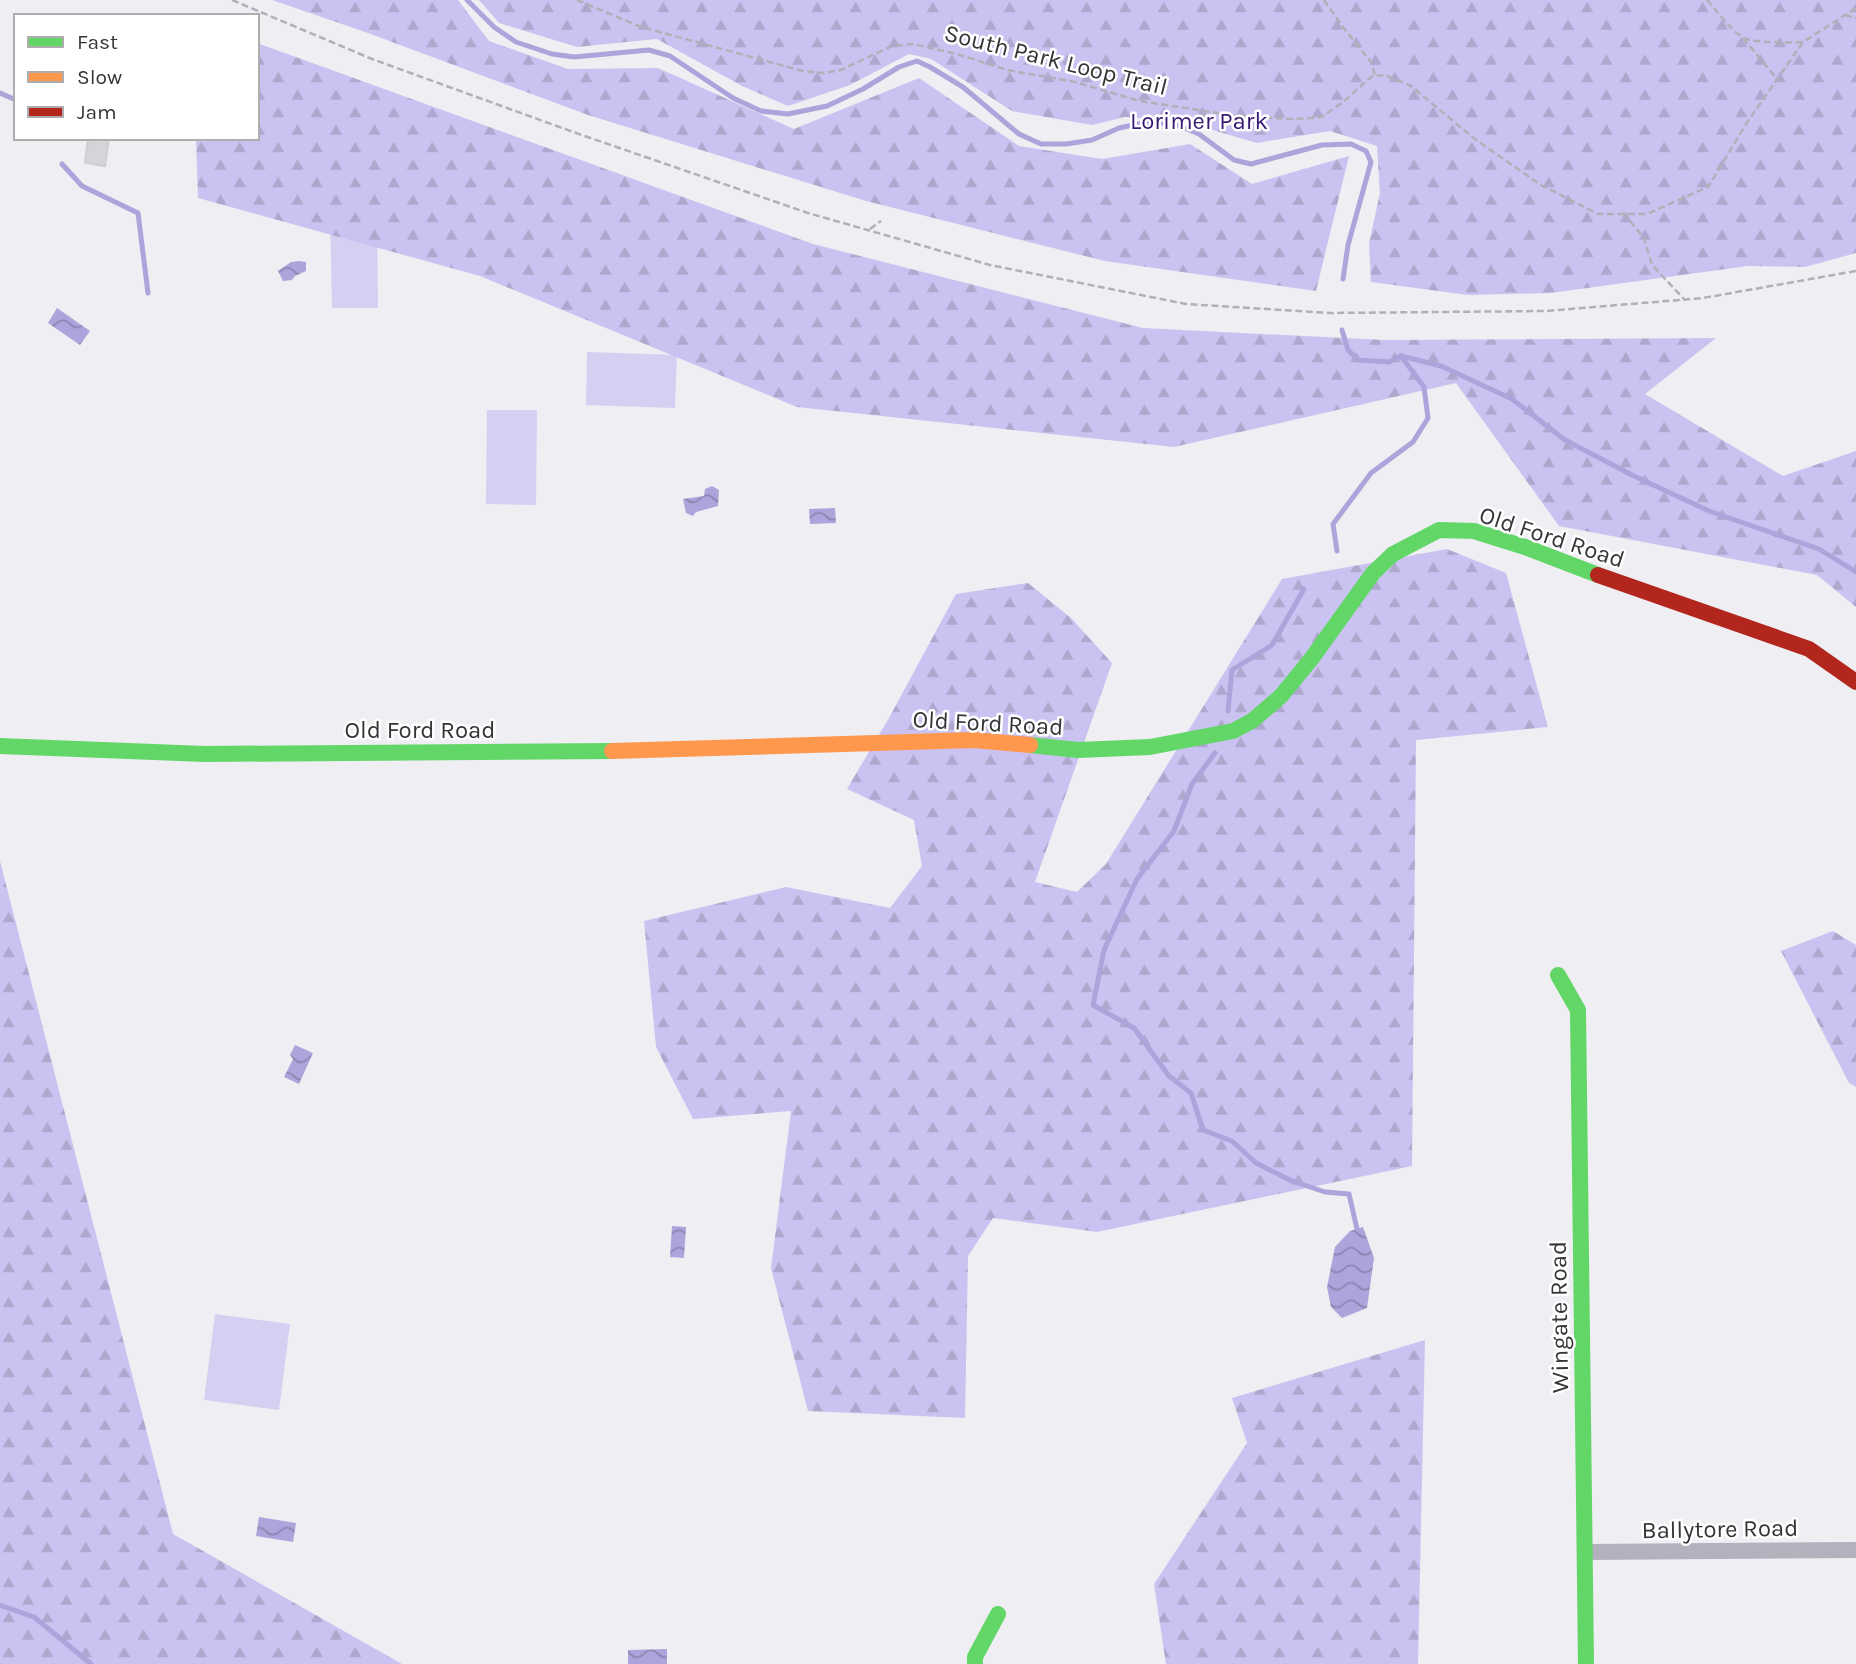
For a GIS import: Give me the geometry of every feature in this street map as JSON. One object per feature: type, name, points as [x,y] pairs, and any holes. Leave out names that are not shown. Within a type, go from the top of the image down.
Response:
[{"type":"street","name":"Old Ford Road","points":[[0,746],[205,754],[647,751],[974,740],[1079,750],[1150,747],[1233,731],[1252,721],[1281,696],[1373,573],[1393,554],[1439,530],[1474,531],[1525,547],[1809,649],[1856,682]]},
{"type":"street","name":"Wingate Road","points":[[1558,975],[1578,1010],[1586,1664]]},
{"type":"street","name":"Ballytore Road","points":[[1585,1552],[1856,1550]]},
{"type":"street","points":[[975,1664],[975,1657],[998,1614]]},
{"type":"path","points":[[232,0],[372,59],[808,213],[990,265],[1186,304],[1331,313],[1546,311],[1703,298],[1856,271]]},
{"type":"path","name":"South Park Loop Trail","points":[[577,0],[641,27],[803,71],[841,71],[892,46],[913,44],[1007,70],[1075,82],[1140,101],[1262,118],[1306,119],[1323,116],[1375,75]]},
{"type":"path","points":[[1324,0],[1371,62],[1375,75],[1387,76],[1411,86],[1468,134],[1541,185],[1598,214],[1647,214],[1708,187],[1746,124],[1803,42],[1856,8]]},
{"type":"path","points":[[1707,0],[1777,79]]},
{"type":"path","points":[[1845,15],[1856,18]]},
{"type":"path","points":[[1743,38],[1803,42]]},
{"type":"path","points":[[1623,214],[1644,238],[1652,265],[1684,299]]},
{"type":"path","points":[[869,230],[881,221]]},
{"type":"shaded area","points":[[330,214],[377,214],[378,308],[332,308]]},
{"type":"shaded area","points":[[587,352],[677,355],[675,408],[586,405]]},
{"type":"shaded area","points":[[487,410],[537,410],[536,505],[486,504]]},
{"type":"shaded area","points":[[215,1314],[290,1324],[279,1410],[204,1400]]},
{"type":"green space","points":[[272,0],[458,0],[489,41],[568,69],[658,68],[794,129],[919,78],[1019,146],[1102,159],[1190,144],[1252,184],[1349,156],[1316,291],[1105,261],[866,201],[588,115]]},
{"type":"green space","name":"Lorimer Park","points":[[479,0],[1856,0],[1856,253],[1805,267],[1748,266],[1551,293],[1468,295],[1371,282],[1369,243],[1380,193],[1377,146],[1330,131],[1257,143],[1185,122],[1125,117],[1092,125],[1012,111],[931,59],[909,54],[850,85],[788,106],[742,86],[657,39],[577,47],[499,23]]},
{"type":"green space","points":[[259,44],[813,244],[1143,328],[1384,340],[1716,338],[1645,394],[1783,476],[1856,451],[1856,607],[1817,575],[1559,526],[1456,383],[1174,447],[797,407],[480,276],[198,198],[196,140],[259,140]]},
{"type":"green space","points":[[1447,549],[1506,573],[1548,727],[1416,740],[1412,1166],[1097,1232],[993,1218],[968,1256],[965,1418],[808,1411],[771,1268],[791,1111],[693,1119],[656,1047],[644,921],[786,887],[890,908],[922,866],[914,820],[847,789],[956,594],[1028,583],[1071,618],[1112,663],[1035,882],[1077,892],[1106,864],[1282,579]]},
{"type":"green space","points":[[0,861],[173,1534],[402,1664],[0,1664]]},
{"type":"green space","points":[[1833,931],[1856,945],[1856,1087],[1849,1083],[1781,951]]},
{"type":"green space","points":[[1425,1340],[1418,1664],[1166,1664],[1154,1584],[1247,1443],[1232,1398]]},
{"type":"water","points":[[291,262],[306,262],[306,271],[292,280],[283,281],[278,271]]},
{"type":"water","points":[[57,308],[90,331],[80,345],[48,323]]},
{"type":"water","points":[[712,486],[719,490],[718,506],[696,512],[693,516],[686,513],[683,499],[704,496],[705,489]]},
{"type":"water","points":[[835,508],[836,523],[810,524],[809,509]]},
{"type":"water","points":[[295,1045],[313,1053],[299,1084],[284,1077],[293,1059],[290,1055]]},
{"type":"water","points":[[672,1226],[686,1227],[684,1258],[670,1257]]},
{"type":"water","points":[[1363,1227],[1374,1258],[1367,1308],[1342,1318],[1331,1307],[1327,1287],[1335,1247],[1350,1231]]},
{"type":"water","points":[[259,1517],[296,1523],[293,1542],[256,1536]]},
{"type":"water","points":[[667,1649],[667,1664],[628,1664],[628,1650]]},
{"type":"building","points":[[88,140],[109,140],[105,166],[85,163]]},
{"type":"waterway","points":[[467,0],[494,27],[516,42],[552,54],[574,57],[649,50],[670,56],[733,98],[761,111],[788,114],[827,106],[863,89],[899,67],[917,61],[963,87],[1019,134],[1041,144],[1092,140],[1119,128],[1143,123],[1172,123],[1199,134],[1234,160],[1251,164],[1322,145],[1351,144],[1366,151],[1371,162],[1348,245],[1343,279]]},
{"type":"waterway","points":[[0,93],[14,99]]},
{"type":"waterway","points":[[62,164],[82,186],[138,213],[148,293]]},
{"type":"waterway","points":[[1342,330],[1348,350],[1358,360],[1389,362],[1401,356]]},
{"type":"waterway","points":[[1401,356],[1441,366],[1512,399],[1565,440],[1634,476],[1709,511],[1819,549],[1856,572]]},
{"type":"waterway","points":[[1337,551],[1333,524],[1371,473],[1413,442],[1428,418],[1424,387],[1401,356]]},
{"type":"waterway","points":[[1228,711],[1232,670],[1272,645],[1304,589]]},
{"type":"waterway","points":[[1215,753],[1192,784],[1174,831],[1137,879],[1104,950],[1093,1005],[1134,1028],[1169,1076],[1191,1093],[1203,1130],[1232,1141],[1256,1163],[1292,1181],[1325,1192],[1349,1194],[1357,1229]]},
{"type":"waterway","points":[[0,1605],[34,1617],[91,1664]]},
{"type":"traffic: fast","points":[[1030,745],[1078,750],[1150,747],[1233,731],[1252,721],[1281,696],[1373,573],[1393,554],[1439,530],[1474,531],[1598,575]]},
{"type":"traffic: fast","points":[[0,746],[205,754],[612,751]]},
{"type":"traffic: fast","points":[[1558,975],[1578,1010],[1586,1664]]},
{"type":"traffic: fast","points":[[975,1664],[975,1657],[998,1614]]},
{"type":"traffic: slow","points":[[612,751],[974,740],[1030,745]]},
{"type":"traffic: jam","points":[[1598,575],[1809,649],[1856,682]]}]
